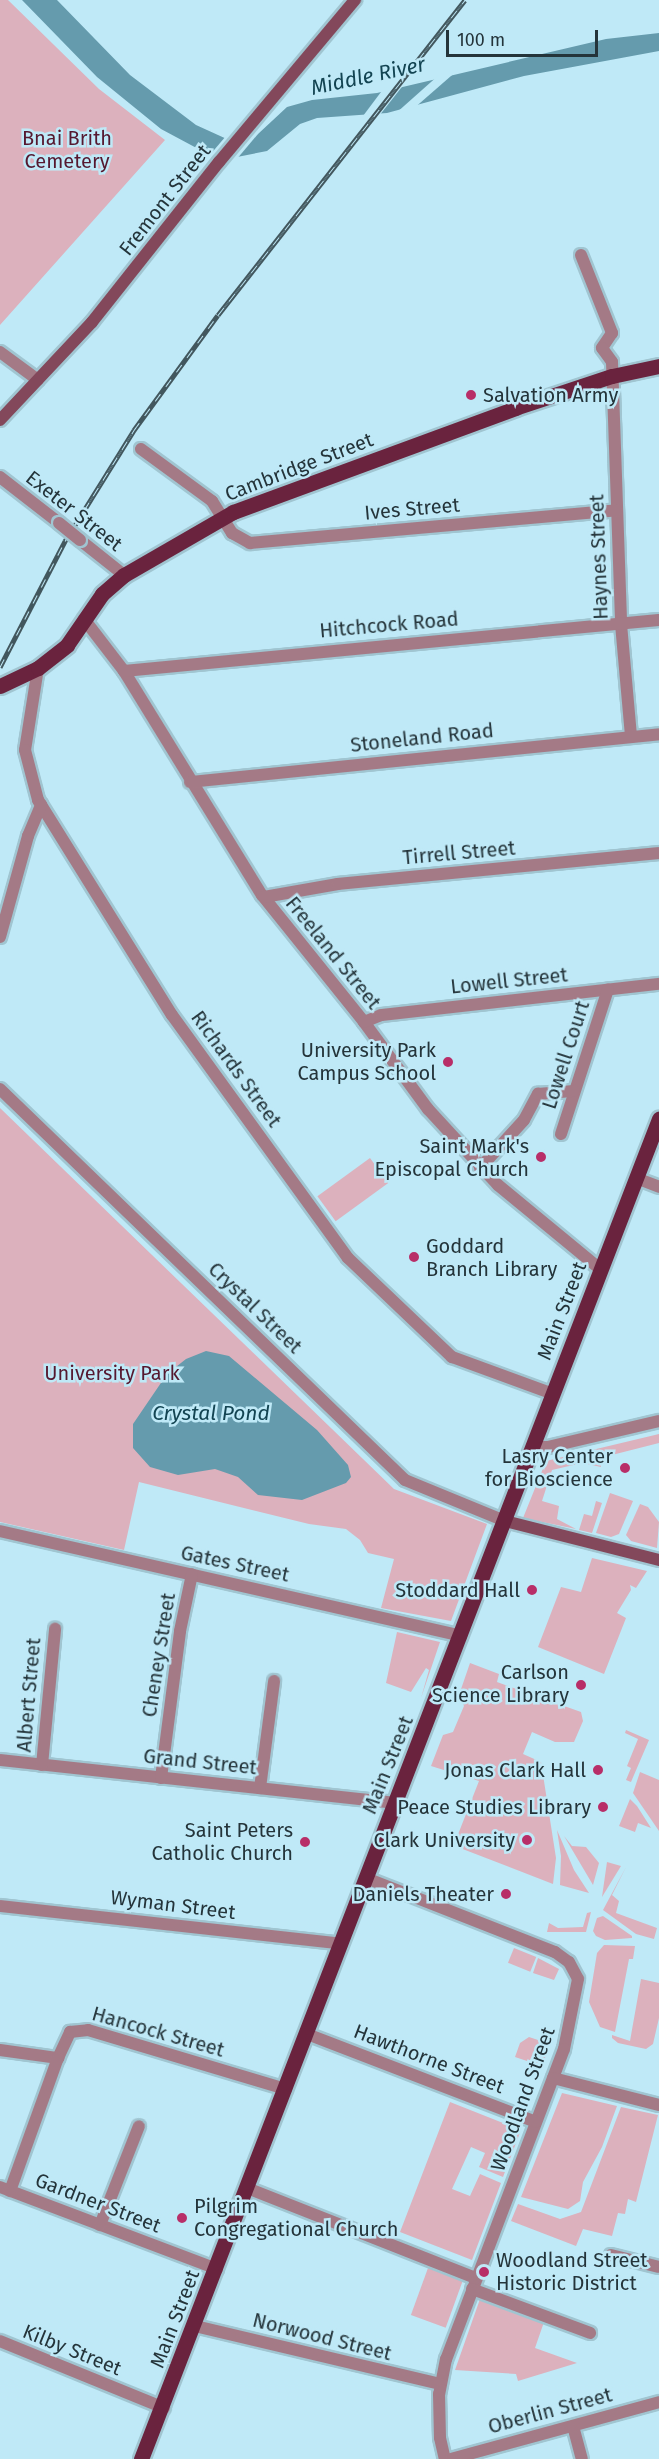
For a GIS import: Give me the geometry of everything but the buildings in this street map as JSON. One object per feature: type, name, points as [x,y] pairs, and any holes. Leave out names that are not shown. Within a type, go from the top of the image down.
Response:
[{"type":"main road","name":"Cambridge Street","points":[[3,685],[38,668],[68,645],[102,594],[124,575],[222,518],[612,376],[659,366]]},
{"type":"main road","name":"Main Street","points":[[141,2459],[164,2408],[659,1119]]},
{"type":"street","name":"Fremont Street","points":[[0,420],[92,322],[219,162],[355,0]]},
{"type":"street","name":"Haynes Street","points":[[581,255],[612,333],[602,348],[612,362],[621,624],[631,736]]},
{"type":"street","points":[[0,352],[38,380]]},
{"type":"street","name":"Ives Street","points":[[141,449],[212,501],[222,518],[240,539],[263,543],[617,510]]},
{"type":"street","name":"Exeter Street","points":[[0,477],[124,575]]},
{"type":"street","name":"Freeland Street","points":[[84,620],[124,671],[190,782],[264,897],[364,1022],[428,1109],[480,1168],[601,1270]]},
{"type":"street","name":"Hitchcock Road","points":[[124,671],[659,620]]},
{"type":"street","name":"Richards Street","points":[[38,668],[25,750],[41,805],[172,1015],[348,1258],[452,1358],[553,1394]]},
{"type":"street","name":"Stoneland Road","points":[[190,782],[659,734]]},
{"type":"street","points":[[0,937],[28,836],[41,805]]},
{"type":"street","name":"Tirrell Street","points":[[264,897],[338,884],[659,853]]},
{"type":"street","name":"Lowell Street","points":[[364,1022],[381,1014],[659,984]]},
{"type":"street","name":"Lowell Court","points":[[561,1134],[608,989]]},
{"type":"street","name":"Crystal Street","points":[[0,1089],[405,1480],[505,1521]]},
{"type":"street","points":[[480,1168],[524,1120],[538,1094],[574,1091]]},
{"type":"street","points":[[636,1178],[659,1187]]},
{"type":"street","points":[[533,1447],[548,1447],[659,1421]]},
{"type":"street","points":[[505,1521],[659,1560]]},
{"type":"street","name":"Gates Street","points":[[0,1531],[460,1636]]},
{"type":"street","name":"Cheney Street","points":[[162,1778],[180,1631],[192,1574]]},
{"type":"street","name":"Albert Street","points":[[42,1765],[55,1629]]},
{"type":"street","points":[[260,1788],[274,1681]]},
{"type":"street","name":"Grand Street","points":[[0,1760],[395,1803]]},
{"type":"street","name":"Woodland Street","points":[[366,1878],[555,1952],[569,1962],[578,1979],[577,1999],[554,2078],[474,2283],[440,2384],[440,2438],[445,2459]]},
{"type":"street","name":"Wyman Street","points":[[0,1906],[342,1944]]},
{"type":"street","name":"Hancock Street","points":[[58,2058],[66,2038],[76,2029],[286,2090]]},
{"type":"street","name":"Hawthorne Street","points":[[307,2034],[536,2122]]},
{"type":"street","points":[[0,2050],[58,2058],[5,2189]]},
{"type":"street","points":[[554,2078],[659,2105]]},
{"type":"street","points":[[100,2225],[139,2126]]},
{"type":"street","points":[[247,2188],[590,2333]]},
{"type":"street","name":"Gardner Street","points":[[5,2189],[217,2269]]},
{"type":"street","points":[[611,2255],[659,2267]]},
{"type":"street","name":"Norwood Street","points":[[195,2326],[440,2384]]},
{"type":"street","name":"Kilby Street","points":[[0,2341],[164,2408]]},
{"type":"street","name":"Oberlin Street","points":[[451,2459],[659,2402]]},
{"type":"street","points":[[573,2426],[582,2459]]},
{"type":"green space","name":"Bnai Brith Cemetery","points":[[0,0],[8,0],[99,89],[165,140],[0,325]]},
{"type":"green space","name":"University Park","points":[[0,1108],[394,1489],[487,1524],[451,1621],[381,1608],[394,1559],[368,1553],[360,1540],[346,1529],[309,1524],[139,1482],[124,1550],[0,1522]]},
{"type":"green space","points":[[370,1158],[388,1183],[336,1221],[317,1196]]},
{"type":"green space","points":[[659,1434],[659,1443],[600,1458],[601,1467],[582,1463],[552,1470],[542,1501],[559,1506],[557,1519],[576,1529],[523,1518],[546,1461]]},
{"type":"green space","points":[[610,1493],[633,1501],[619,1534],[611,1537],[596,1533]]},
{"type":"green space","points":[[596,1501],[602,1503],[592,1533],[579,1530],[584,1514],[592,1516]]},
{"type":"green space","points":[[640,1504],[648,1507],[659,1522],[657,1548],[631,1541],[626,1535]]},
{"type":"green space","points":[[592,1558],[647,1571],[636,1588],[630,1585],[631,1590],[617,1613],[626,1618],[604,1674],[538,1647],[561,1587],[581,1592]]},
{"type":"green space","points":[[397,1632],[440,1642],[421,1698],[429,1670],[426,1668],[411,1692],[386,1683]]},
{"type":"green space","points":[[470,1663],[499,1674],[497,1682],[581,1712],[583,1721],[574,1742],[555,1742],[532,1732],[523,1754],[541,1762],[556,1858],[553,1884],[460,1848],[463,1840],[457,1837],[479,1781],[431,1766],[443,1735],[453,1732],[464,1706],[459,1695]]},
{"type":"green space","points":[[626,1730],[649,1740],[631,1782],[626,1780],[631,1768],[627,1766],[638,1739],[625,1733]]},
{"type":"green space","points":[[640,1772],[659,1780],[659,1831],[633,1793]]},
{"type":"green space","points":[[630,1799],[651,1828],[638,1823],[635,1832],[619,1826]]},
{"type":"green space","points":[[557,1830],[574,1870],[589,1893],[560,1885],[561,1856]]},
{"type":"green space","points":[[564,1836],[572,1846],[586,1847],[599,1863],[593,1885]]},
{"type":"green space","points":[[607,1862],[621,1866],[602,1897]]},
{"type":"green space","points":[[626,1867],[612,1895],[619,1901],[616,1913],[657,1928],[654,1939],[636,1934],[603,1910]]},
{"type":"green space","points":[[591,1912],[586,1932],[547,1932],[549,1923],[558,1928],[583,1927],[587,1913]]},
{"type":"green space","points":[[603,1916],[632,1938],[605,1940],[596,1936],[593,1931],[597,1918]]},
{"type":"green space","points":[[604,1945],[635,1946],[633,1959],[629,1959],[615,2032],[600,2027],[589,2002],[597,1953]]},
{"type":"green space","points":[[514,1948],[536,1957],[530,1972],[508,1963]]},
{"type":"green space","points":[[538,1958],[559,1969],[554,1980],[533,1973]]},
{"type":"green space","points":[[641,1979],[659,1983],[659,2018],[653,2044],[646,2049],[618,2043],[612,2038],[612,2035],[630,2041]]},
{"type":"green space","points":[[529,2037],[550,2044],[542,2066],[515,2057],[520,2043]]},
{"type":"green space","points":[[562,2093],[617,2106],[602,2147],[583,2182],[580,2201],[568,2209],[521,2197]]},
{"type":"green space","points":[[450,2102],[521,2130],[503,2177],[479,2167],[485,2153],[471,2147],[452,2189],[470,2196],[480,2174],[501,2183],[472,2260],[400,2232]]},
{"type":"green space","points":[[621,2107],[658,2115],[636,2202],[628,2199],[625,2214],[618,2213],[612,2236],[583,2229],[576,2246],[511,2221],[518,2204],[560,2219],[581,2212]]},
{"type":"green space","points":[[428,2268],[463,2281],[446,2328],[411,2315]]},
{"type":"green space","points":[[480,2299],[544,2322],[535,2348],[577,2363],[518,2381],[516,2374],[455,2370]]},
{"type":"water","points":[[22,0],[57,0],[130,75],[196,125],[229,140],[258,134],[287,107],[312,100],[377,93],[606,39],[659,33],[659,51],[524,76],[387,113],[317,118],[300,124],[267,151],[237,157],[204,152],[161,129],[97,77]]},
{"type":"water","name":"Crystal Pond","points":[[206,1351],[229,1356],[317,1430],[348,1465],[351,1477],[346,1483],[302,1500],[258,1495],[238,1477],[215,1469],[178,1475],[150,1467],[133,1448],[133,1424],[167,1374],[186,1359]]},
{"type":"pier","points":[[459,69],[412,110],[395,114],[440,74]]},
{"type":"pier","points":[[405,83],[379,116],[363,116],[384,88]]},
{"type":"pier","points":[[256,132],[258,134],[236,160],[209,156],[226,136]]},
{"type":"railway","points":[[0,667],[65,541],[134,430],[218,315],[465,0]]},
{"type":"place","name":"Salvation Army","points":[[471,395]]},
{"type":"place","name":"University Park Campus School","points":[[448,1062]]},
{"type":"place","name":"Saint Mark's Episcopal Church","points":[[541,1157]]},
{"type":"place","name":"Goddard Branch Library","points":[[414,1257]]},
{"type":"place","name":"Lasry Center for Bioscience","points":[[625,1468]]},
{"type":"place","name":"Stoddard Hall","points":[[532,1590]]},
{"type":"place","name":"Carlson Science Library","points":[[581,1685]]},
{"type":"place","name":"Jonas Clark Hall","points":[[598,1770]]},
{"type":"place","name":"Peace Studies Library","points":[[603,1807]]},
{"type":"place","name":"Clark University","points":[[527,1840]]},
{"type":"place","name":"Saint Peters Catholic Church","points":[[305,1842]]},
{"type":"place","name":"Daniels Theater","points":[[506,1894]]},
{"type":"place","name":"Pilgrim Congregational Church","points":[[182,2218]]},
{"type":"place","name":"Woodland Street Historic District","points":[[484,2272]]},
{"type":"water label","name":"Middle River","points":[[368,76]]}]
